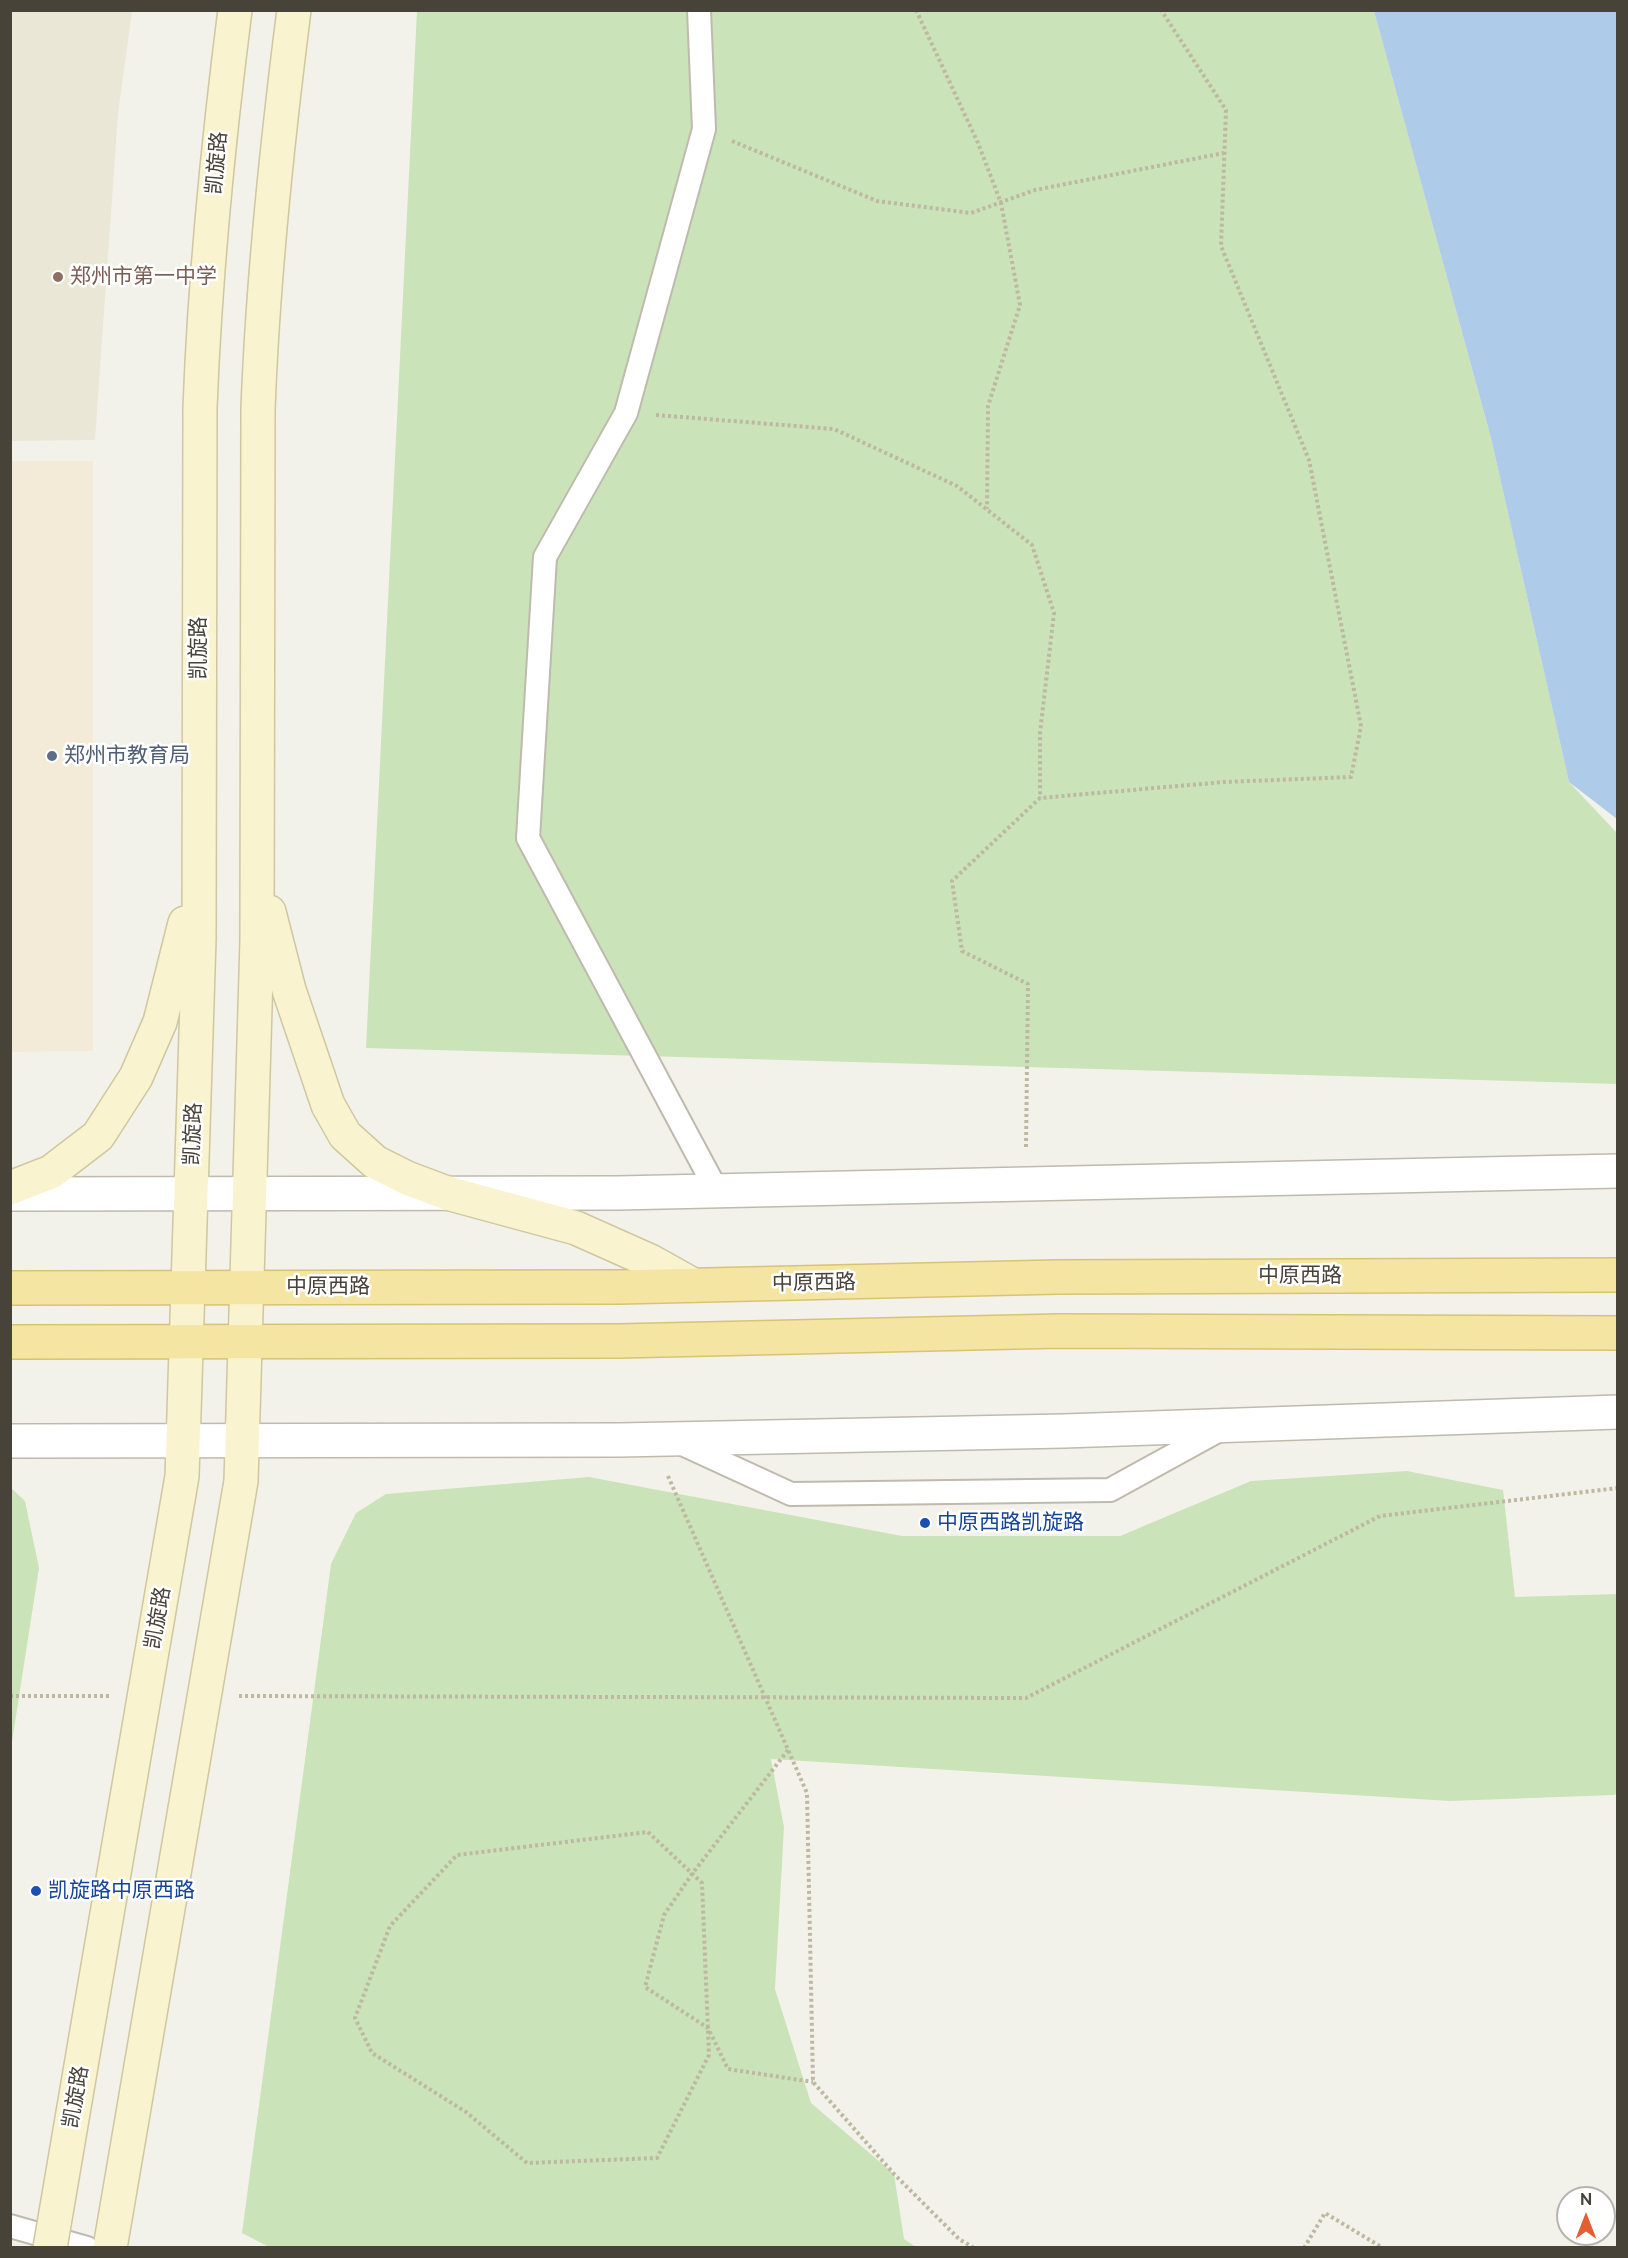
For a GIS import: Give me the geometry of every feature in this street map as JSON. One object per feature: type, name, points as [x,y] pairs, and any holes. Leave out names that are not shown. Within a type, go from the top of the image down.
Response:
[{"type":"main road","name":"凯旋路","points":[[50,2247],[182,1476],[199,939],[199,526],[203,324],[220,126],[235,10]]},
{"type":"main road","points":[[110,2247],[241,1481],[257,940],[257,514],[261,328],[278,133],[294,10]]},
{"type":"main road","points":[[10,1188],[51,1172],[98,1136],[136,1077],[160,1022],[199,863]]},
{"type":"main road","points":[[257,865],[289,990],[328,1105],[345,1135],[375,1162],[407,1178],[447,1193],[576,1228],[650,1261],[693,1285]]},
{"type":"main road","name":"中原西路","points":[[10,1288],[693,1285],[1058,1277],[1617,1275]]},
{"type":"main road","points":[[10,1342],[608,1341],[1060,1331],[1617,1333]]},
{"type":"street","points":[[10,1194],[717,1191],[1617,1171]]},
{"type":"street","points":[[10,1441],[662,1439],[1052,1431],[1617,1412]]},
{"type":"lane","points":[[699,10],[704,129],[626,413],[545,557],[528,838],[717,1191]]},
{"type":"lane","points":[[662,1439],[790,1494],[1110,1490],[1228,1425]]},
{"type":"lane","points":[[10,2226],[87,2247]]},
{"type":"path","points":[[916,10],[978,143],[1001,203],[1020,305],[988,406],[987,510]]},
{"type":"path","points":[[1025,1185],[1028,984],[962,951],[952,881],[1040,798],[1224,782],[1351,777],[1361,726],[1309,460],[1221,246],[1226,110],[1161,10]]},
{"type":"path","points":[[1167,19],[1168,10]]},
{"type":"path","points":[[704,129],[877,201],[971,213],[1035,190],[1224,153]]},
{"type":"path","points":[[626,413],[834,429],[957,486],[1032,545],[1054,613],[1040,733],[1040,798]]},
{"type":"path","points":[[662,1439],[765,1696],[807,1793],[813,2082]]},
{"type":"path","points":[[204,1696],[1026,1698],[1380,1516],[1617,1488]]},
{"type":"path","points":[[10,1696],[145,1696]]},
{"type":"path","points":[[788,1750],[692,1874],[664,1915],[645,1987],[708,2028],[728,2069],[813,2082],[894,2174],[959,2239],[974,2247]]},
{"type":"path","points":[[648,1832],[692,1874],[702,1883],[709,2055],[657,2158],[527,2163],[466,2112],[372,2053],[355,2018],[390,1926],[457,1855],[648,1832]]},
{"type":"path","points":[[1304,2247],[1325,2213],[1383,2247]]},
{"type":"shaded area","name":"郑州市第一中学","points":[[10,11],[132,11],[118,114],[95,440],[11,441]]},
{"type":"shaded area","name":"郑州市教育局","points":[[10,461],[93,461],[93,1051],[11,1052]]},
{"type":"green space","points":[[417,11],[1374,11],[1491,438],[1569,782],[1617,833],[1617,1084],[366,1048]]},
{"type":"green space","points":[[1407,1471],[1503,1490],[1515,1597],[1617,1594],[1618,1793],[1614,1795],[1450,1801],[771,1759],[784,1827],[775,1989],[811,2103],[894,2174],[904,2239],[916,2247],[271,2248],[242,2233],[331,1564],[356,1513],[386,1494],[589,1477],[902,1536],[1120,1536],[1251,1481]]},
{"type":"green space","points":[[11,1488],[25,1501],[39,1568],[11,1748]]},
{"type":"water","points":[[1374,11],[1617,11],[1617,819],[1569,782],[1491,438]]},
{"type":"place","name":"郑州市第一中学","points":[[58,277]]},
{"type":"place","name":"郑州市教育局","points":[[52,756]]},
{"type":"place","name":"中原西路凯旋路","points":[[925,1523]]},
{"type":"place","name":"凯旋路中原西路","points":[[36,1891]]}]
